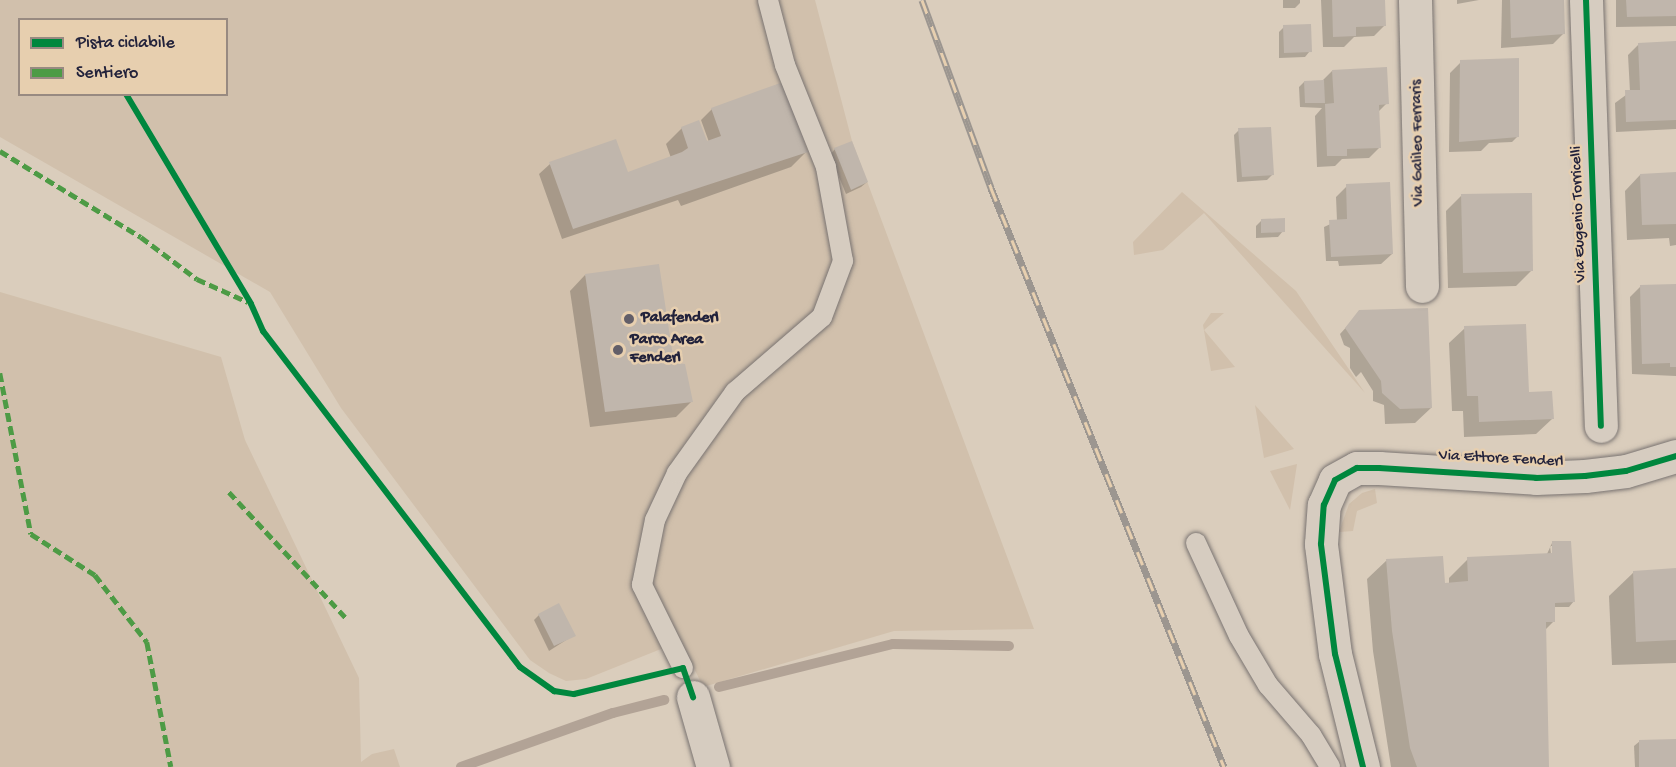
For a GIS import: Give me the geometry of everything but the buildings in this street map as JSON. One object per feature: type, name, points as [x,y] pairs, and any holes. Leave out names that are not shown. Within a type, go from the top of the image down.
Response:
[{"type":"street","name":"Via Galileo Ferraris","points":[[1415,0],[1422,286]]},
{"type":"street","name":"Via Eugenio Torricelli","points":[[1586,0],[1601,426]]},
{"type":"street","name":"Via Ettore Fenderl","points":[[1363,767],[1335,654],[1321,544],[1320,522],[1328,491],[1344,472],[1357,468],[1536,478],[1584,477],[1626,471],[1676,456]]},
{"type":"street","points":[[688,682],[713,767]]},
{"type":"lane","points":[[688,682],[642,585],[655,520],[677,473],[735,392],[822,317],[843,261],[826,167],[785,65],[768,0]]},
{"type":"lane","points":[[1196,543],[1239,636],[1268,685],[1311,735],[1330,767]]},
{"type":"shaded area","name":"Parco Area Fenderl","points":[[0,0],[815,0],[852,141],[1034,629],[894,631],[703,687],[681,641],[586,679],[566,681],[530,660],[341,408],[270,292],[0,137]]},
{"type":"shaded area","points":[[1182,192],[1296,291],[1365,393],[1204,213],[1163,250],[1134,255],[1133,242]]},
{"type":"shaded area","points":[[0,292],[221,357],[245,440],[359,678],[361,762],[372,754],[394,749],[400,767],[0,767]]},
{"type":"shaded area","points":[[1211,313],[1224,313],[1204,330],[1235,367],[1211,371],[1203,325]]},
{"type":"shaded area","points":[[1255,405],[1294,449],[1264,458]]},
{"type":"shaded area","points":[[1297,464],[1290,510],[1270,471]]},
{"type":"shaded area","points":[[1375,489],[1377,503],[1357,511],[1353,531],[1339,532],[1349,504],[1362,493]]},
{"type":"waterway","points":[[719,687],[893,644],[1009,646]]},
{"type":"waterway","points":[[461,767],[613,713],[664,700]]},
{"type":"railway","points":[[922,0],[991,188],[1224,767]]},
{"type":"marked path","points":[[0,151],[141,237],[197,279],[248,302]]},
{"type":"marked path","points":[[0,373],[31,534],[95,575],[147,642],[171,767]]},
{"type":"marked path","points":[[229,492],[346,618]]},
{"type":"cycle path","points":[[1586,0],[1601,426]]},
{"type":"cycle path","points":[[127,96],[251,304],[263,331],[520,667],[554,691],[574,694],[683,668],[693,697]]},
{"type":"cycle path","points":[[1363,767],[1335,654],[1321,544],[1324,505],[1335,480],[1357,468],[1536,478],[1585,476],[1626,471],[1676,456]]},
{"type":"place","name":"Palafenderl","points":[[629,319]]},
{"type":"place","name":"Parco Area Fenderl","points":[[618,350]]}]
